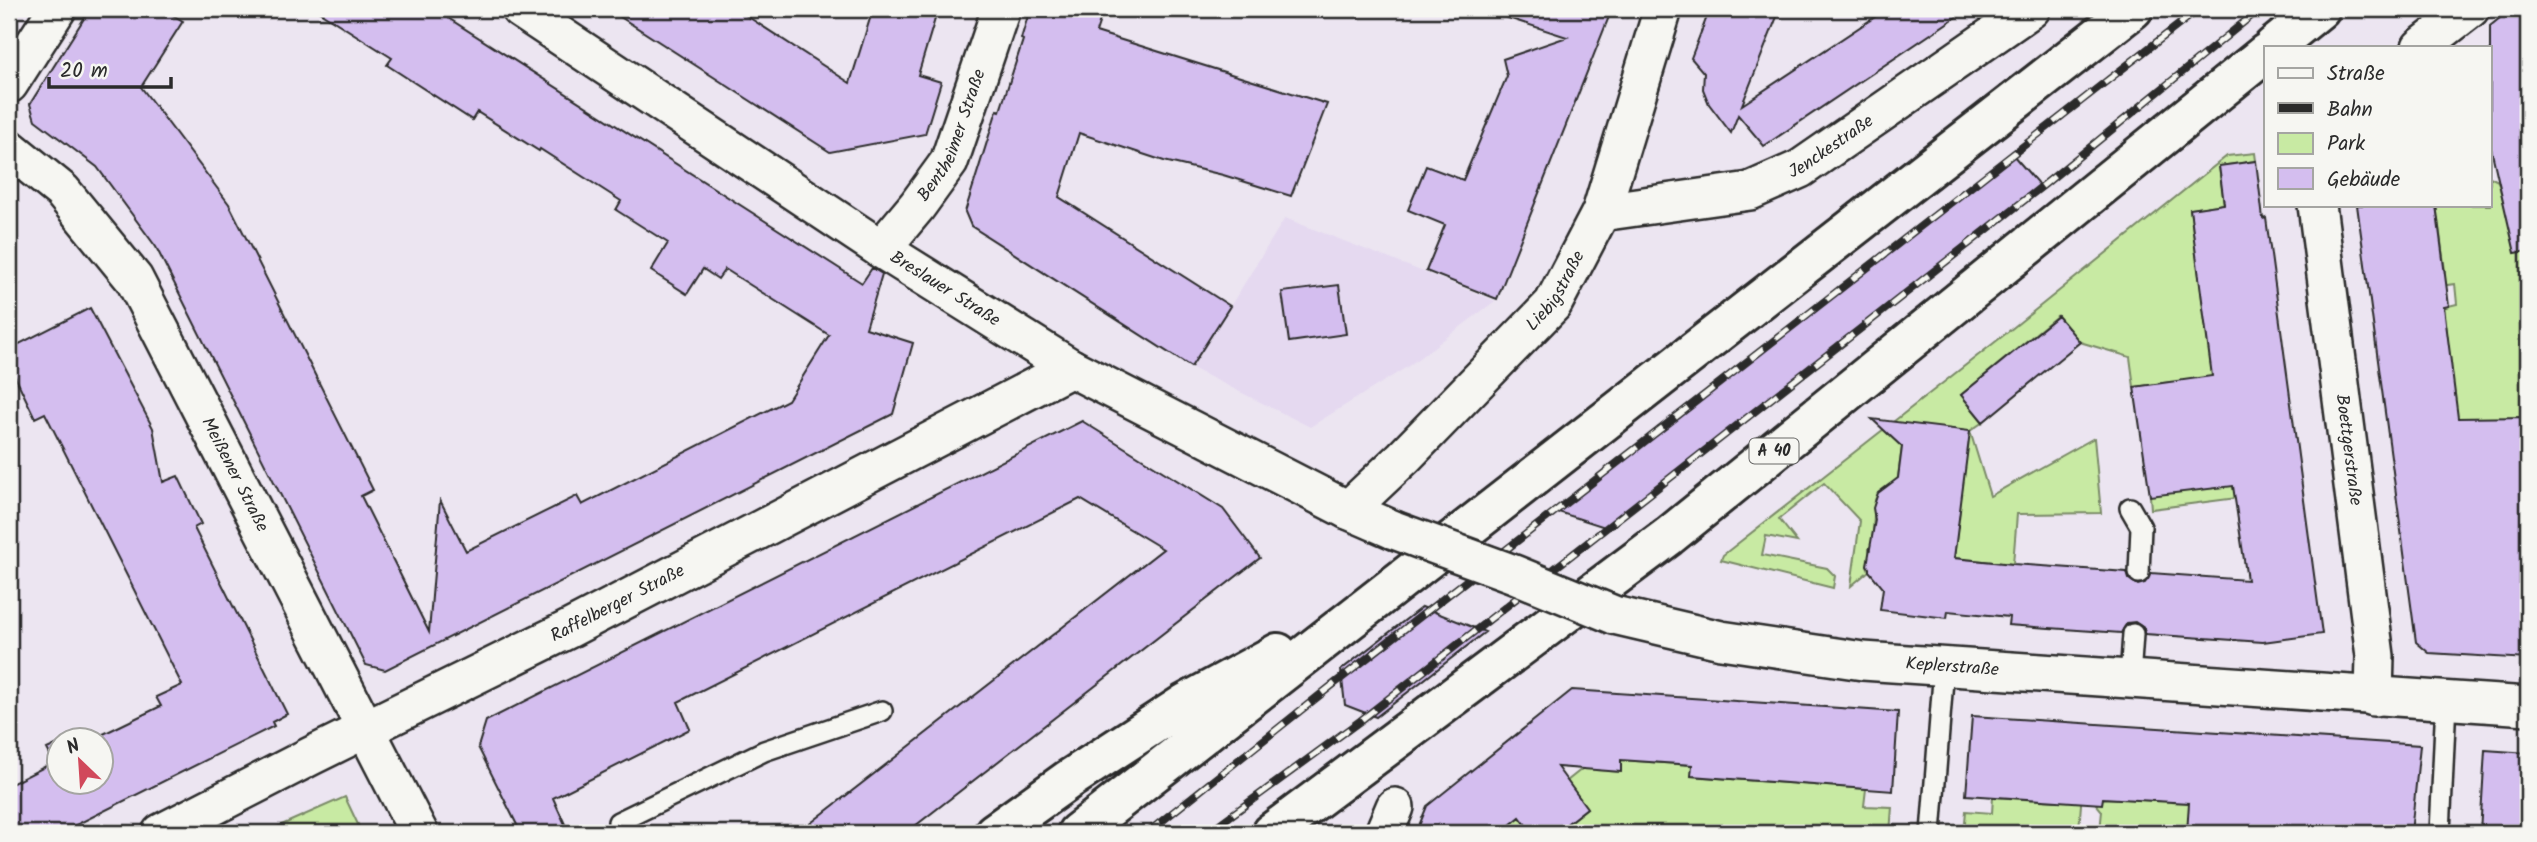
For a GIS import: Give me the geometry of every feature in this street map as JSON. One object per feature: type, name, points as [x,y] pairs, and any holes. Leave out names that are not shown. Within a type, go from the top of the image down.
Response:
[{"type":"highway","points":[[1077,833],[2133,9]]},
{"type":"highway","points":[[2274,46],[2320,9]]},
{"type":"highway","name":"A 40","points":[[1270,833],[1669,536],[2264,55]]},
{"type":"highway","points":[[994,833],[1068,780],[1186,703],[1376,601]]},
{"type":"street","points":[[9,84],[57,9]]},
{"type":"street","name":"Breslauer Straße","points":[[520,9],[881,249],[1071,368],[1348,510],[1394,530]]},
{"type":"street","name":"Bentheimer Straße","points":[[881,249],[949,162],[1001,9]]},
{"type":"street","name":"Liebigstraße","points":[[1348,510],[1404,457],[1553,304],[1601,212],[1663,9]]},
{"type":"street","name":"Jenckestraße","points":[[1601,212],[1750,191],[1800,169],[2031,9]]},
{"type":"street","points":[[2422,46],[2470,9]]},
{"type":"street","name":"Meißener Straße","points":[[9,148],[62,191],[134,279],[419,833]]},
{"type":"street","name":"Boettgerstraße","points":[[2316,206],[2375,656],[2374,696]]},
{"type":"street","name":"Raffelberger Straße","points":[[161,833],[579,624],[1071,368]]},
{"type":"street","name":"Keplerstraße","points":[[1394,530],[1514,574],[1614,615],[1721,640],[1794,652],[1944,667],[2528,706]]},
{"type":"lane","points":[[2130,508],[2141,527],[2139,573]]},
{"type":"lane","points":[[2130,678],[2133,634]]},
{"type":"lane","points":[[1931,833],[1944,667]]},
{"type":"lane","points":[[2440,833],[2446,701]]},
{"type":"lane","points":[[618,822],[764,751],[882,711]]},
{"type":"shaded area","points":[[1285,218],[1495,301],[1407,367],[1310,427],[1192,368]]},
{"type":"green space","points":[[2255,153],[2256,161],[2219,166],[2224,204],[2190,209],[2211,365],[2245,497],[2151,509],[2150,496],[2170,382],[2134,387],[2130,357],[2080,342],[2057,316],[1961,395],[1983,422],[1970,431],[1990,496],[2094,438],[2101,513],[2017,514],[2013,564],[1954,558],[1969,431],[1902,447],[1897,484],[1890,484],[1878,493],[1875,500],[1872,546],[1869,548],[1867,565],[1869,571],[1851,586],[1860,521],[1824,483],[1779,519],[1797,542],[1766,536],[1762,555],[1827,568],[1835,576],[1833,588],[1721,560],[1723,555],[2227,156]]},
{"type":"green space","points":[[2492,178],[2498,181],[2506,211],[2528,193],[2528,417],[2508,418],[2476,583],[2444,307],[2457,304],[2455,284],[2440,286],[2445,271],[2436,206],[2492,206]]},
{"type":"green space","points":[[1621,760],[1692,765],[1692,776],[1866,789],[1864,806],[1892,807],[1890,833],[1533,833],[1548,821],[1557,832],[1587,808],[1567,781],[1592,761],[1596,770],[1620,772]]},
{"type":"green space","points":[[2082,791],[2079,830],[2100,831],[2102,811],[2092,799],[2190,800],[2187,833],[1964,833],[1966,811],[1992,813],[1993,797],[2055,801]]},
{"type":"green space","points":[[345,797],[362,833],[281,833],[277,827]]},
{"type":"green space","points":[[1520,817],[1532,833],[1500,833]]},
{"type":"building","points":[[90,9],[162,9],[183,21],[141,87],[229,204],[373,490],[361,496],[429,632],[440,500],[466,551],[577,496],[582,505],[788,400],[829,335],[725,269],[718,279],[703,269],[687,294],[651,271],[668,243],[616,210],[621,201],[477,112],[472,120],[387,65],[392,58],[315,9],[434,9],[862,283],[872,268],[882,274],[866,328],[913,343],[893,414],[385,670],[366,665],[156,247],[97,167],[35,120],[30,104]]},
{"type":"building","points":[[608,9],[736,9],[850,83],[873,9],[938,9],[918,75],[941,82],[925,134],[830,152]]},
{"type":"building","points":[[1030,9],[1088,9],[1086,16],[1100,20],[1096,32],[1327,104],[1291,196],[1223,175],[1164,161],[1079,133],[1059,197],[1230,306],[1191,367],[971,226],[965,212],[997,110],[1000,111],[1023,40],[1021,39]]},
{"type":"building","points":[[1503,9],[1612,9],[1497,299],[1426,271],[1445,225],[1408,210],[1426,166],[1463,180],[1507,76],[1503,59],[1567,37],[1502,16]]},
{"type":"building","points":[[1710,9],[1780,9],[1742,105],[1887,9],[1968,9],[1764,146],[1738,115],[1731,133],[1709,104],[1703,89],[1704,73],[1691,58]]},
{"type":"building","points":[[2511,9],[2528,9],[2528,251],[2515,253],[2492,153],[2490,26]]},
{"type":"building","points":[[2013,155],[2041,187],[1608,528],[1555,511]]},
{"type":"building","points":[[2256,161],[2322,634],[2263,642],[2145,634],[2144,628],[2135,622],[2127,623],[2121,633],[2008,625],[2009,617],[1948,611],[1947,618],[1880,610],[1883,588],[1867,565],[1875,520],[1873,508],[1878,493],[1898,478],[1902,447],[1872,419],[1970,431],[1954,558],[2127,572],[2129,579],[2138,585],[2145,583],[2151,573],[2247,580],[2233,486],[2150,496],[2134,387],[2212,376],[2190,209],[2224,204],[2219,166]]},
{"type":"building","points":[[2357,206],[2436,206],[2449,306],[2444,307],[2458,418],[2528,417],[2528,659],[2429,653],[2416,642]]},
{"type":"building","points":[[1339,285],[1346,334],[1289,342],[1282,292]]},
{"type":"building","points":[[90,308],[153,428],[163,482],[178,476],[201,524],[194,528],[287,714],[272,722],[274,726],[60,833],[9,833],[9,785],[46,766],[46,796],[116,796],[116,728],[161,706],[156,697],[182,685],[45,413],[35,418],[9,364],[9,349]]},
{"type":"building","points":[[2058,316],[2080,342],[1983,422],[1961,395]]},
{"type":"building","points":[[1082,421],[1223,509],[1260,558],[906,833],[798,833],[1163,549],[1080,499],[678,702],[690,729],[553,798],[569,833],[521,833],[478,747],[486,721]]},
{"type":"building","points":[[1422,607],[1485,632],[1376,717],[1345,705],[1341,670]]},
{"type":"building","points":[[1572,690],[1898,712],[1893,791],[1691,776],[1692,765],[1621,760],[1621,772],[1557,767],[1587,808],[1555,833],[1532,833],[1520,817],[1500,833],[1416,833],[1427,806]]},
{"type":"building","points":[[1972,716],[2420,745],[2411,833],[2187,833],[2189,803],[2103,798],[2102,804],[1966,795]]},
{"type":"building","points":[[2485,750],[2528,753],[2528,833],[2480,833]]},
{"type":"railway","points":[[1147,833],[2199,9]]},
{"type":"railway","points":[[1207,833],[1360,721],[2045,184],[2260,9]]}]
